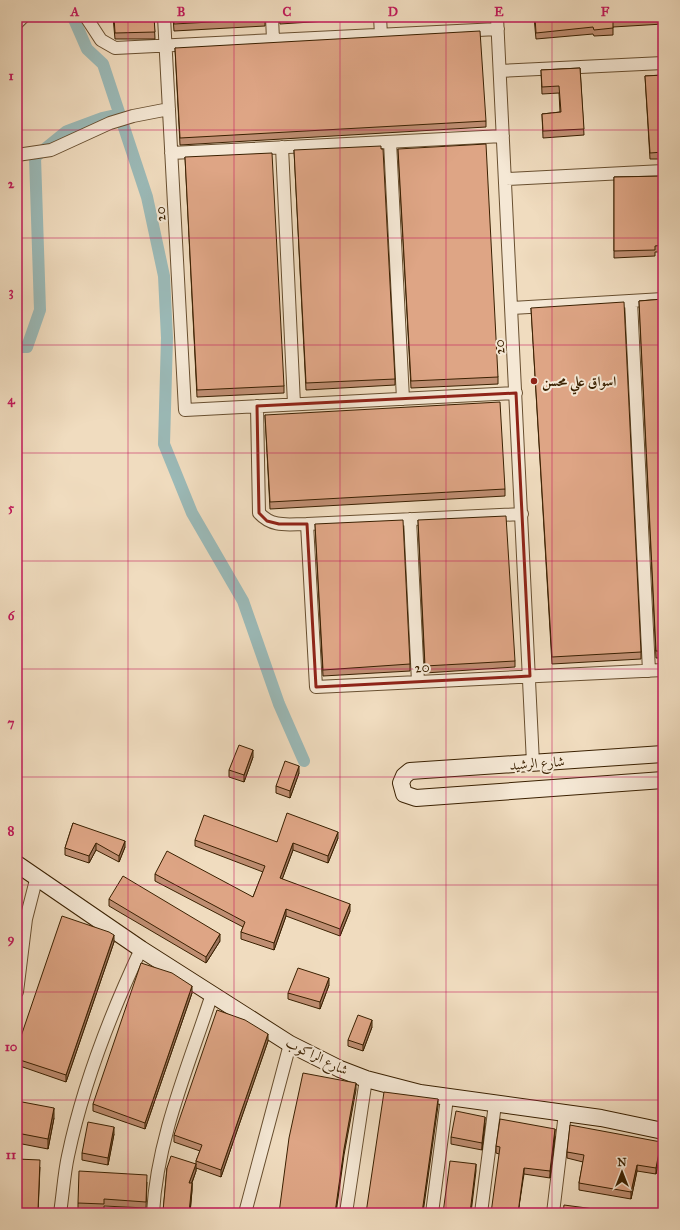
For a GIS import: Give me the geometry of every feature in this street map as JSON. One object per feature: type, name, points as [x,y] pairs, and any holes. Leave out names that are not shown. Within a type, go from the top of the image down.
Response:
[{"type":"street","points":[[17,23],[23,17]]},
{"type":"street","points":[[86,17],[101,40],[115,48],[381,35],[498,23]]},
{"type":"street","name":"20","points":[[164,17],[185,410],[257,406]]},
{"type":"street","points":[[272,17],[273,40]]},
{"type":"street","points":[[380,17],[381,35]]},
{"type":"street","name":"20","points":[[498,23],[530,676]]},
{"type":"street","points":[[500,71],[663,63]]},
{"type":"street","points":[[17,155],[51,150],[110,123],[133,116],[169,109]]},
{"type":"street","points":[[171,152],[503,136]]},
{"type":"street","points":[[390,142],[403,399]]},
{"type":"street","points":[[282,147],[294,404]]},
{"type":"street","points":[[506,179],[663,171]]},
{"type":"street","points":[[512,308],[663,299]]},
{"type":"street","points":[[631,301],[649,671]]},
{"type":"street","points":[[516,393],[257,406],[260,513],[267,521],[279,524],[522,514]]},
{"type":"street","points":[[410,519],[418,682]]},
{"type":"street","name":"20","points":[[308,524],[316,687],[663,670]]},
{"type":"street","points":[[530,676],[533,763]]},
{"type":"street","name":"شارع الرشيد","points":[[663,754],[410,772],[404,776],[401,787],[404,794],[416,798],[663,780]]},
{"type":"street","name":"شارع الراكوب","points":[[17,864],[37,876],[142,949],[290,1044],[315,1058],[366,1079],[413,1092],[447,1098],[565,1113],[663,1131]]},
{"type":"street","points":[[17,992],[26,918],[37,876]]},
{"type":"street","points":[[60,1213],[68,1157],[79,1112],[96,1058],[126,982],[142,949]]},
{"type":"street","points":[[153,1213],[154,1191],[165,1141],[212,994]]},
{"type":"street","points":[[245,1213],[290,1044]]},
{"type":"street","points":[[346,1213],[366,1079]]},
{"type":"street","points":[[432,1213],[447,1098]]},
{"type":"street","points":[[481,1213],[495,1104]]},
{"type":"street","points":[[553,1213],[565,1113]]},
{"type":"highlighted area","points":[[516,393],[530,676],[316,687],[307,524],[279,524],[267,521],[259,513],[257,406]]},
{"type":"building","points":[[114,17],[154,17],[155,32],[115,33]]},
{"type":"building","points":[[173,17],[265,17],[265,19],[174,24]]},
{"type":"building","points":[[535,17],[663,17],[613,21],[613,28],[594,30],[593,27],[536,33]]},
{"type":"building","points":[[480,31],[486,121],[180,138],[175,48]]},
{"type":"building","points":[[580,68],[584,129],[543,131],[542,114],[561,112],[559,86],[542,87],[541,70]]},
{"type":"building","points":[[663,75],[663,152],[650,153],[645,76]]},
{"type":"building","points":[[486,144],[498,377],[411,381],[398,149]]},
{"type":"building","points":[[381,146],[381,149],[383,149],[395,379],[306,383],[294,150]]},
{"type":"building","points":[[272,153],[284,386],[197,390],[185,157]]},
{"type":"building","points":[[663,176],[663,245],[655,246],[655,250],[614,251],[614,177]]},
{"type":"building","points":[[663,299],[663,651],[656,651],[639,301]]},
{"type":"building","points":[[624,302],[641,652],[552,657],[531,308]]},
{"type":"building","points":[[500,402],[505,489],[270,502],[265,415]]},
{"type":"building","points":[[506,516],[515,661],[425,666],[418,520]]},
{"type":"building","points":[[403,520],[410,664],[323,670],[315,524]]},
{"type":"building","points":[[239,745],[253,750],[244,775],[229,770]]},
{"type":"building","points":[[285,761],[299,766],[290,791],[276,786]]},
{"type":"building","points":[[287,813],[338,832],[328,856],[293,843],[280,878],[350,904],[340,929],[286,909],[274,943],[241,932],[245,922],[155,874],[167,851],[253,897],[265,866],[195,840],[204,815],[277,842]]},
{"type":"building","points":[[73,823],[125,841],[119,856],[96,843],[89,856],[65,848]]},
{"type":"building","points":[[123,876],[220,934],[206,957],[109,899]]},
{"type":"building","points":[[62,916],[114,935],[66,1075],[17,1059],[17,1048]]},
{"type":"building","points":[[141,963],[172,973],[192,986],[145,1123],[93,1104]]},
{"type":"building","points":[[298,968],[329,978],[320,1002],[288,993]]},
{"type":"building","points":[[217,1010],[245,1020],[268,1034],[221,1170],[196,1161],[202,1145],[174,1135]]},
{"type":"building","points":[[358,1015],[372,1020],[363,1045],[348,1040]]},
{"type":"building","points":[[303,1073],[356,1083],[344,1149],[335,1213],[279,1213],[289,1138]]},
{"type":"building","points":[[384,1092],[438,1099],[422,1213],[366,1213]]},
{"type":"building","points":[[17,1101],[54,1108],[48,1139],[17,1133]]},
{"type":"building","points":[[456,1111],[485,1117],[482,1143],[451,1137]]},
{"type":"building","points":[[500,1119],[555,1129],[550,1171],[524,1168],[518,1213],[491,1213],[500,1147],[496,1146]]},
{"type":"building","points":[[88,1122],[114,1127],[108,1158],[82,1153]]},
{"type":"building","points":[[570,1125],[661,1142],[656,1168],[637,1165],[631,1192],[579,1183],[584,1155],[567,1152]]},
{"type":"building","points":[[171,1156],[196,1164],[189,1183],[192,1183],[189,1213],[163,1211],[167,1168]]},
{"type":"building","points":[[17,1159],[40,1160],[38,1210],[17,1209]]},
{"type":"building","points":[[450,1161],[476,1164],[470,1213],[443,1213]]},
{"type":"building","points":[[79,1171],[147,1175],[146,1202],[104,1199],[104,1204],[78,1203]]},
{"type":"building","points":[[564,1205],[617,1212],[617,1213],[563,1213]]},
{"type":"waterway","points":[[73,17],[87,49],[103,64],[147,197],[164,276],[167,338],[164,444],[192,513],[243,601],[279,704],[304,761]]},
{"type":"waterway","points":[[17,347],[27,347],[40,310],[35,157],[67,131],[102,118],[120,114]]},
{"type":"place","name":"اسواق علي محسن","points":[[534,381]]}]
